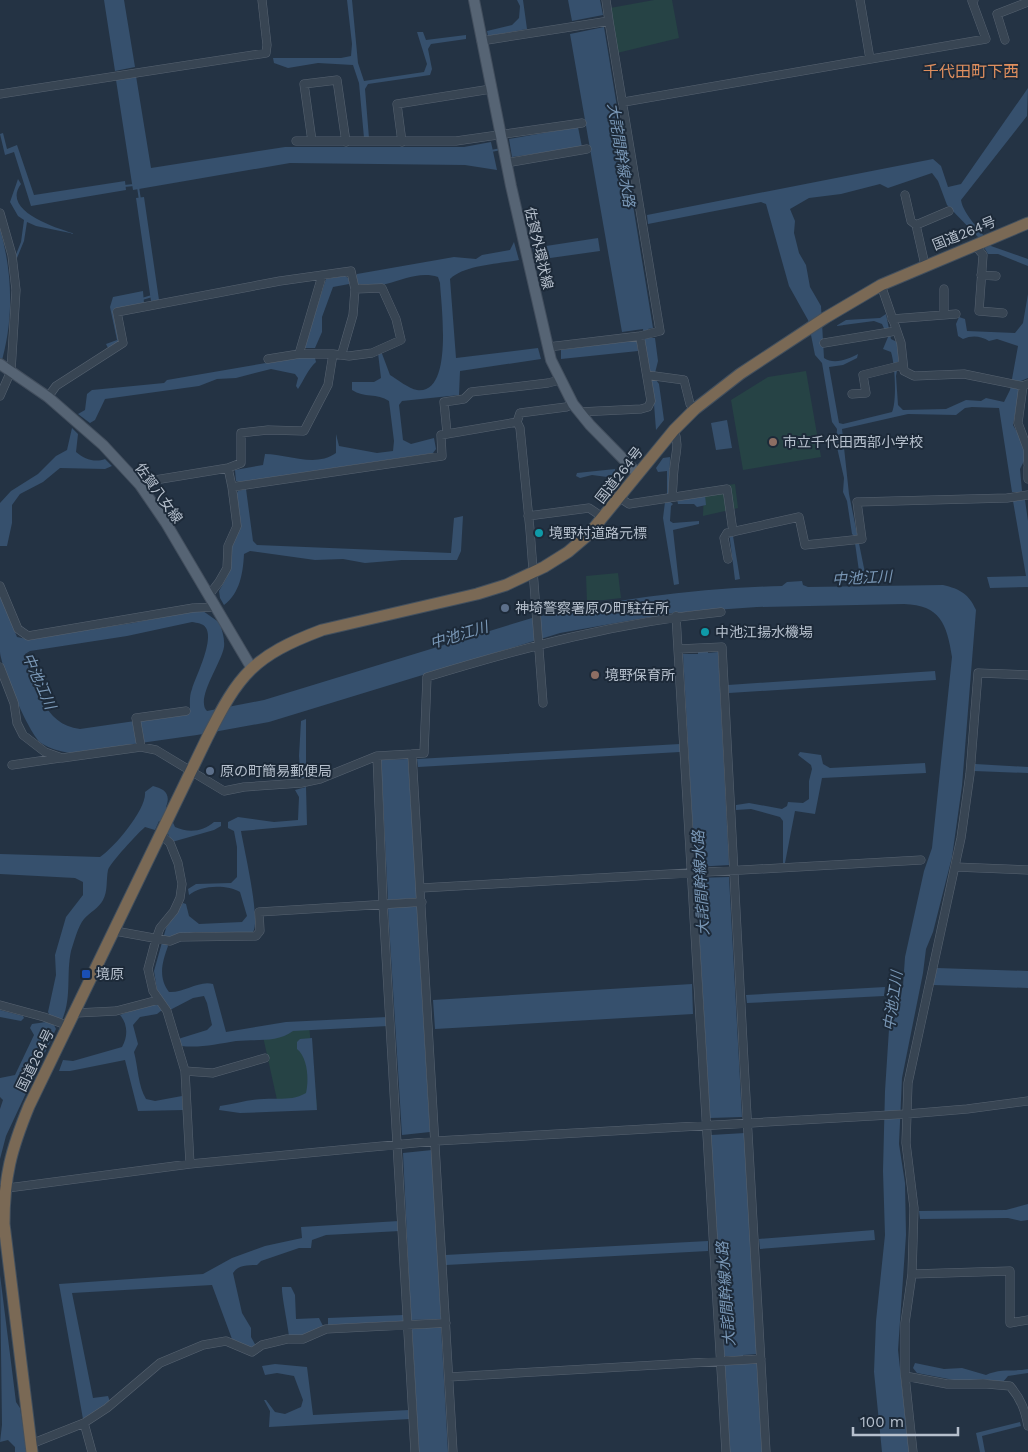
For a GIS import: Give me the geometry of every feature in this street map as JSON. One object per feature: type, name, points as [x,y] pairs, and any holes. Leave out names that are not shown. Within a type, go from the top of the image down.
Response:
[{"type":"highway","name":"国道264号","points":[[32,1448],[4,1224],[2,1189],[14,1143],[65,1026],[76,1013],[222,707],[242,676],[275,651],[322,630],[477,594],[532,574],[568,552],[604,518],[674,430],[695,409],[740,374],[808,328],[881,285],[924,265],[1028,223]]},
{"type":"main road","name":"佐賀外環状線","points":[[474,0],[503,150],[548,347],[560,380],[576,408],[638,474]]},
{"type":"main road","name":"佐賀八女線","points":[[6,367],[48,397],[103,445],[140,486],[166,523],[252,667]]},
{"type":"street","points":[[0,94],[266,52],[268,45],[262,0]]},
{"type":"street","points":[[548,347],[640,336],[660,331],[606,0]]},
{"type":"street","points":[[860,0],[870,59]]},
{"type":"street","points":[[624,102],[986,39],[972,1],[974,0]]},
{"type":"street","points":[[1005,40],[997,14],[1015,4],[1028,2]]},
{"type":"street","points":[[482,41],[610,21]]},
{"type":"street","points":[[312,141],[304,84],[337,80],[346,142]]},
{"type":"street","points":[[402,142],[397,104],[491,90]]},
{"type":"street","points":[[503,150],[582,123]]},
{"type":"street","points":[[296,141],[456,141],[503,150],[587,149]]},
{"type":"street","points":[[905,195],[911,221],[916,225],[924,265]]},
{"type":"street","points":[[916,225],[949,210]]},
{"type":"street","points":[[0,213],[12,255],[16,290],[6,367],[0,396]]},
{"type":"street","points":[[981,242],[983,255],[979,312],[1003,313]]},
{"type":"street","points":[[48,397],[56,386],[123,343],[117,312],[280,281],[351,271],[355,289],[353,316],[337,354],[328,385],[304,431],[268,430],[241,432],[241,463],[228,468],[149,481],[140,486]]},
{"type":"street","points":[[981,275],[996,276]]},
{"type":"street","points":[[299,354],[322,276]]},
{"type":"street","points":[[881,285],[892,319],[891,332],[901,342],[904,371],[914,376],[964,374],[1010,384],[1024,385],[1018,423],[1027,446],[1028,477]]},
{"type":"street","points":[[268,360],[299,354],[337,354],[349,356],[372,353],[400,340],[396,319],[382,288],[355,289]]},
{"type":"street","points":[[944,289],[944,315]]},
{"type":"street","points":[[892,319],[956,314]]},
{"type":"street","points":[[824,343],[891,332]]},
{"type":"street","points":[[542,703],[540,644],[532,574],[520,428],[517,422],[520,413],[566,407],[641,409],[648,407],[651,401],[640,336]]},
{"type":"street","points":[[852,394],[866,393],[863,376],[903,365]]},
{"type":"street","points":[[647,375],[674,377],[684,380],[690,404],[695,409]]},
{"type":"street","points":[[447,433],[444,402],[464,399],[471,392],[560,380]]},
{"type":"street","points":[[238,486],[442,456],[441,435],[517,422]]},
{"type":"street","points":[[672,497],[674,466],[678,451],[678,440],[674,430]]},
{"type":"street","points":[[209,595],[220,582],[227,568],[228,546],[237,526],[238,486],[228,468]]},
{"type":"street","points":[[620,498],[629,504],[727,489],[733,532]]},
{"type":"street","points":[[728,559],[724,538],[727,533],[799,517],[804,545],[862,539],[857,502],[1021,496]]},
{"type":"street","points":[[528,516],[589,508],[604,518]]},
{"type":"street","points":[[0,586],[18,629],[28,636],[193,608],[216,607]]},
{"type":"street","points":[[12,765],[141,747],[156,750],[224,791],[244,787],[304,783],[377,756],[413,760],[424,753],[427,677],[564,637],[676,616],[721,612]]},
{"type":"street","points":[[676,616],[726,1452]]},
{"type":"street","points":[[678,649],[722,647],[733,871],[750,1123],[766,1452]]},
{"type":"street","points":[[0,667],[14,703],[17,723],[23,735],[45,752],[62,758]]},
{"type":"street","points":[[913,1452],[905,1376],[905,1324],[912,1274],[914,1208],[906,1143],[908,1083],[956,867],[970,774],[978,673],[1028,675]]},
{"type":"street","points":[[141,747],[136,718],[186,710]]},
{"type":"street","points":[[377,756],[383,904],[415,1452]]},
{"type":"street","points":[[413,760],[453,1452]]},
{"type":"street","points":[[163,831],[178,863],[182,884],[180,898],[174,911],[160,928],[163,940],[148,969],[158,1000],[167,1011],[185,1071],[190,1164]]},
{"type":"street","points":[[421,888],[921,860]]},
{"type":"street","points":[[956,867],[1028,870]]},
{"type":"street","points":[[115,931],[163,940],[180,937],[256,936],[260,931],[260,912],[422,902]]},
{"type":"street","points":[[76,1013],[116,1011],[158,1000]]},
{"type":"street","points":[[0,1005],[44,1017],[65,1026]]},
{"type":"street","points":[[185,1071],[213,1073],[265,1058]]},
{"type":"street","points":[[2,1189],[190,1164],[398,1144],[879,1116],[967,1109],[1028,1101]]},
{"type":"street","points":[[912,1274],[1010,1271],[1010,1323],[1028,1320]]},
{"type":"street","points":[[32,1448],[84,1423],[107,1408],[160,1363],[203,1345],[226,1341],[252,1352],[262,1345],[287,1339],[302,1339],[326,1328],[446,1323]]},
{"type":"street","points":[[448,1377],[761,1359]]},
{"type":"street","points":[[905,1376],[946,1384],[1010,1386],[1026,1411],[1028,1426]]},
{"type":"street","points":[[84,1423],[92,1452]]},
{"type":"green space","points":[[654,0],[672,0],[679,38],[617,53],[610,8]]},
{"type":"green space","points":[[806,371],[821,457],[743,470],[731,400],[768,377]]},
{"type":"green space","points":[[735,484],[738,508],[703,516],[704,488]]},
{"type":"green space","points":[[618,573],[621,598],[587,602],[586,576]]},
{"type":"green space","points":[[309,1025],[317,1107],[279,1109],[262,1032]]},
{"type":"water","points":[[104,0],[124,0],[135,67],[115,71]]},
{"type":"water","points":[[347,0],[352,0],[358,63],[364,81],[424,72],[427,64],[417,32],[423,32],[426,40],[466,35],[466,39],[431,44],[428,49],[432,69],[430,75],[368,84],[365,89],[369,138],[364,138],[359,83],[353,65],[318,63],[288,68],[274,63],[273,58],[341,58],[351,56],[352,44]]},
{"type":"water","points":[[517,0],[523,0],[527,29],[488,36],[487,31],[512,25],[519,18],[520,6]]},
{"type":"water","points":[[568,0],[600,0],[603,15],[572,21]]},
{"type":"water","name":"大詫間幹線水路","points":[[604,27],[653,328],[648,329],[650,338],[655,338],[658,361],[654,377],[659,384],[664,420],[656,430],[643,329],[622,332],[570,34]]},
{"type":"water","points":[[136,76],[151,168],[285,147],[464,147],[491,142],[497,170],[465,165],[290,163],[133,190],[116,80]]},
{"type":"water","name":"中池江川","points":[[1028,88],[1027,116],[961,200],[965,212],[991,246],[1028,259],[1028,266],[998,254],[988,254],[978,237],[947,205],[938,181],[932,173],[888,188],[880,184],[841,194],[809,198],[790,209],[795,221],[794,233],[799,253],[806,265],[810,287],[821,306],[824,358],[837,361],[858,354],[857,358],[843,365],[829,367],[839,423],[843,424],[892,412],[895,400],[895,382],[891,352],[883,349],[888,337],[882,324],[874,321],[836,326],[846,320],[880,318],[886,314],[891,339],[897,342],[900,353],[896,376],[898,405],[903,410],[946,409],[966,400],[981,401],[986,398],[1004,402],[1010,390],[1018,346],[997,339],[989,341],[980,337],[973,337],[963,339],[958,336],[956,324],[959,317],[965,319],[967,331],[1015,333],[1023,323],[1028,294],[1028,378],[1021,381],[1013,425],[1024,445],[1024,461],[1020,469],[1022,491],[1019,492],[1020,500],[1025,500],[1028,521],[1028,587],[990,588],[987,577],[1026,576],[1013,501],[1017,500],[1016,492],[1012,492],[999,408],[965,408],[956,415],[908,414],[842,429],[849,494],[866,578],[860,578],[854,536],[852,534],[847,501],[843,492],[844,478],[836,443],[837,429],[832,422],[822,363],[815,355],[808,320],[789,286],[766,204],[761,202],[648,224],[647,215],[933,159],[941,166],[948,187],[961,184]]},
{"type":"water","points":[[578,127],[582,147],[512,157],[509,139]]},
{"type":"water","points":[[3,133],[7,149],[17,145],[34,195],[125,181],[126,190],[31,206],[14,152],[5,155],[0,134]]},
{"type":"water","points":[[18,179],[21,184],[17,194],[18,203],[25,211],[34,218],[75,234],[36,226],[27,222],[24,241],[17,258],[15,257],[21,242],[24,220],[18,216],[10,202]]},
{"type":"water","points":[[144,197],[159,300],[151,301],[136,198]]},
{"type":"water","points":[[0,229],[7,263],[10,315],[5,350],[0,367]]},
{"type":"water","points":[[598,238],[600,251],[536,260],[533,248]]},
{"type":"water","points":[[514,242],[519,260],[472,268],[456,274],[450,279],[456,358],[538,348],[541,359],[460,371],[459,395],[402,401],[399,405],[403,440],[411,444],[434,438],[436,449],[433,453],[240,482],[236,481],[235,470],[263,465],[265,454],[310,460],[328,457],[336,453],[336,434],[339,446],[377,453],[393,451],[394,441],[389,401],[352,390],[352,382],[374,382],[381,378],[378,353],[381,351],[390,375],[417,390],[429,388],[436,378],[441,364],[443,346],[440,283],[438,277],[425,275],[383,285],[357,284],[355,278],[357,274],[454,257],[476,259],[482,255],[510,250]]},
{"type":"water","points":[[345,276],[350,279],[349,284],[333,287],[322,317],[322,332],[315,348],[304,348],[326,279]]},
{"type":"water","points":[[143,291],[144,303],[114,310],[119,343],[108,348],[106,344],[117,340],[110,307],[113,297]]},
{"type":"water","points":[[633,340],[637,342],[638,351],[561,359],[561,350]]},
{"type":"water","points":[[307,356],[315,358],[316,362],[308,371],[298,389],[296,386],[298,378],[295,374],[271,369],[236,378],[217,379],[199,386],[105,399],[95,420],[90,423],[78,414],[85,410],[87,394],[92,390],[164,383],[167,380]]},
{"type":"water","points":[[727,420],[732,448],[716,450],[711,423]]},
{"type":"water","points":[[72,428],[78,434],[76,452],[90,460],[105,459],[112,466],[105,469],[60,468],[43,482],[20,494],[12,505],[12,523],[7,546],[0,546],[0,503],[11,491],[38,474],[56,456],[67,450]]},
{"type":"water","points":[[670,457],[669,495],[667,495],[667,471],[658,472],[656,468],[663,458]]},
{"type":"water","points":[[615,469],[615,478],[592,475],[580,478],[576,476],[577,473]]},
{"type":"water","points":[[246,489],[253,541],[257,545],[451,553],[454,518],[463,516],[461,551],[457,560],[402,560],[365,563],[343,559],[315,560],[250,551],[244,554],[243,568],[237,589],[224,605],[219,591],[227,577],[231,547],[240,526],[236,495],[238,491]]},
{"type":"water","points":[[705,495],[706,505],[697,507],[694,504],[678,504],[677,499]]},
{"type":"water","points":[[669,501],[673,504],[671,506],[670,521],[673,523],[699,521],[699,524],[673,530],[679,584],[674,585],[663,518],[665,502]]},
{"type":"water","points":[[733,536],[740,579],[735,580],[730,540],[730,537]]},
{"type":"water","points":[[802,581],[803,585],[808,587],[943,585],[954,588],[967,596],[976,610],[962,786],[952,857],[933,932],[926,949],[902,1078],[899,1144],[905,1183],[906,1235],[898,1350],[909,1452],[882,1452],[874,1372],[876,1321],[885,1235],[883,1171],[889,1029],[896,1002],[903,986],[905,957],[924,871],[932,848],[952,657],[947,635],[940,618],[926,608],[904,604],[757,607],[672,613],[560,633],[269,722],[197,735],[70,753],[48,747],[36,737],[16,700],[0,652],[0,594],[17,637],[27,639],[133,623],[192,611],[203,611],[220,623],[224,641],[222,654],[204,698],[204,706],[207,711],[264,700],[532,618],[625,600],[719,589],[782,586],[787,582]],"holes":[[[192,622],[205,626],[208,641],[191,692],[190,713],[80,729],[67,726],[57,720],[43,701],[37,690],[25,654],[30,651],[127,636]]]},
{"type":"water","points":[[708,649],[708,653],[718,652],[729,865],[695,867],[683,654],[698,654],[698,650]]},
{"type":"water","points":[[935,671],[936,680],[729,693],[728,685]]},
{"type":"water","points":[[306,719],[306,780],[301,781],[299,756],[301,721]]},
{"type":"water","points":[[680,744],[680,752],[418,767],[417,759]]},
{"type":"water","points":[[800,752],[821,755],[823,764],[830,768],[925,763],[926,773],[822,778],[815,814],[795,811],[785,863],[783,863],[783,821],[780,817],[751,809],[736,810],[736,805],[749,803],[782,809],[787,806],[788,802],[803,803],[809,799],[809,781],[812,769],[811,765],[798,755]]},
{"type":"water","points":[[408,759],[417,898],[388,900],[381,760]]},
{"type":"water","points":[[975,764],[1028,767],[1028,773],[974,771]]},
{"type":"water","points":[[153,786],[166,793],[168,799],[166,807],[175,827],[195,831],[205,828],[214,822],[221,822],[221,826],[214,830],[172,842],[162,822],[159,821],[155,830],[145,827],[110,866],[106,893],[103,900],[82,922],[76,934],[71,951],[67,1003],[62,1020],[57,1021],[54,1025],[56,1029],[6,1136],[0,1159],[0,1109],[3,1100],[0,1097],[0,1078],[15,1075],[34,1035],[30,1028],[32,1024],[46,1022],[50,1016],[48,1012],[56,975],[55,955],[66,917],[83,895],[83,882],[75,878],[0,874],[0,854],[100,857],[128,828],[141,808],[145,792]]},
{"type":"water","points":[[306,787],[307,825],[241,831],[254,900],[255,925],[253,932],[195,932],[169,937],[166,943],[168,946],[162,970],[163,981],[169,992],[180,991],[202,984],[213,984],[226,1032],[286,1022],[387,1017],[388,1026],[293,1031],[287,1035],[266,1040],[181,1046],[178,1039],[207,1030],[212,1025],[204,996],[193,998],[170,1010],[157,990],[154,971],[166,928],[183,903],[186,904],[189,916],[199,924],[242,922],[247,916],[240,892],[235,889],[214,887],[200,889],[189,895],[188,889],[196,884],[231,883],[237,877],[237,847],[234,831],[228,828],[228,822],[238,817],[274,822],[298,820],[299,797],[295,790]]},
{"type":"water","name":"大詫間幹線水路","points":[[729,877],[742,1117],[710,1118],[696,878]]},
{"type":"water","points":[[417,906],[430,1132],[402,1135],[388,908]]},
{"type":"water","points":[[937,968],[1028,971],[1028,988],[933,985]]},
{"type":"water","points":[[692,984],[693,1014],[435,1029],[433,1000]]},
{"type":"water","points":[[885,987],[884,996],[747,1003],[746,995]]},
{"type":"water","points":[[157,1004],[162,1010],[157,1014],[140,1017],[133,1025],[138,1044],[134,1052],[140,1082],[146,1099],[155,1101],[182,1096],[183,1110],[138,1111],[125,1060],[70,1071],[59,1071],[63,1060],[73,1061],[122,1047],[126,1031],[125,1022],[120,1015],[146,1005]]},
{"type":"water","points":[[0,1010],[23,1016],[24,1018],[21,1021],[0,1017]]},
{"type":"water","points":[[312,1038],[317,1110],[240,1113],[219,1110],[220,1106],[253,1100],[291,1098],[306,1093],[307,1070],[301,1053],[297,1049],[297,1042],[300,1039]]},
{"type":"water","name":"大詫間幹線水路","points":[[745,1133],[758,1354],[743,1355],[743,1364],[757,1363],[763,1452],[729,1452],[724,1365],[739,1364],[739,1356],[724,1356],[711,1135]]},
{"type":"water","points":[[432,1150],[441,1319],[411,1320],[403,1153]]},
{"type":"water","points":[[1028,1204],[1028,1220],[1021,1221],[1008,1218],[920,1219],[919,1211],[1006,1210]]},
{"type":"water","points":[[399,1221],[400,1231],[326,1235],[312,1240],[311,1248],[299,1248],[261,1261],[257,1265],[244,1266],[235,1270],[233,1273],[242,1313],[251,1328],[251,1337],[256,1346],[251,1349],[232,1339],[212,1285],[72,1293],[93,1398],[108,1396],[110,1402],[83,1419],[59,1284],[203,1274],[232,1258],[265,1246],[302,1238],[301,1227]]},
{"type":"water","points":[[874,1230],[875,1240],[760,1249],[759,1239]]},
{"type":"water","points":[[708,1241],[708,1251],[446,1265],[445,1255]]},
{"type":"water","points":[[0,1275],[16,1402],[20,1408],[27,1452],[15,1452],[15,1447],[8,1440],[0,1442],[2,1425]]},
{"type":"water","points":[[282,1287],[291,1287],[295,1295],[296,1319],[319,1318],[323,1326],[302,1336],[289,1336]]},
{"type":"water","points":[[403,1315],[404,1321],[328,1325],[328,1318]]},
{"type":"water","points":[[441,1327],[448,1452],[419,1452],[412,1329]]},
{"type":"water","points":[[915,1363],[944,1369],[962,1368],[986,1375],[1001,1371],[1028,1369],[1028,1373],[1008,1376],[1003,1382],[983,1379],[959,1381],[917,1373],[913,1368]]},
{"type":"water","points":[[275,1364],[307,1367],[313,1415],[409,1410],[410,1419],[269,1427],[270,1411],[264,1400],[275,1412],[285,1414],[301,1407],[303,1400],[294,1376],[277,1373],[265,1375],[262,1366]]},
{"type":"water","points":[[1020,1422],[1021,1426],[982,1436],[985,1452],[980,1452],[976,1433]]},
{"type":"waterway","points":[[491,151],[501,149]]},
{"type":"waterway","points":[[124,186],[134,185]]},
{"type":"waterway","points":[[138,187],[140,200]]},
{"type":"waterway","points":[[142,299],[152,296]]},
{"type":"place","name":"市立千代田西部小学校","points":[[773,442]]},
{"type":"place","name":"境野村道路元標","points":[[539,533]]},
{"type":"place","name":"神埼警察署原の町駐在所","points":[[505,608]]},
{"type":"place","name":"中池江揚水機場","points":[[705,632]]},
{"type":"place","name":"境野保育所","points":[[595,675]]},
{"type":"place","name":"原の町簡易郵便局","points":[[210,771]]},
{"type":"place","name":"境原","points":[[86,974]]},
{"type":"district","name":"千代田町下西","points":[[971,71]]}]
